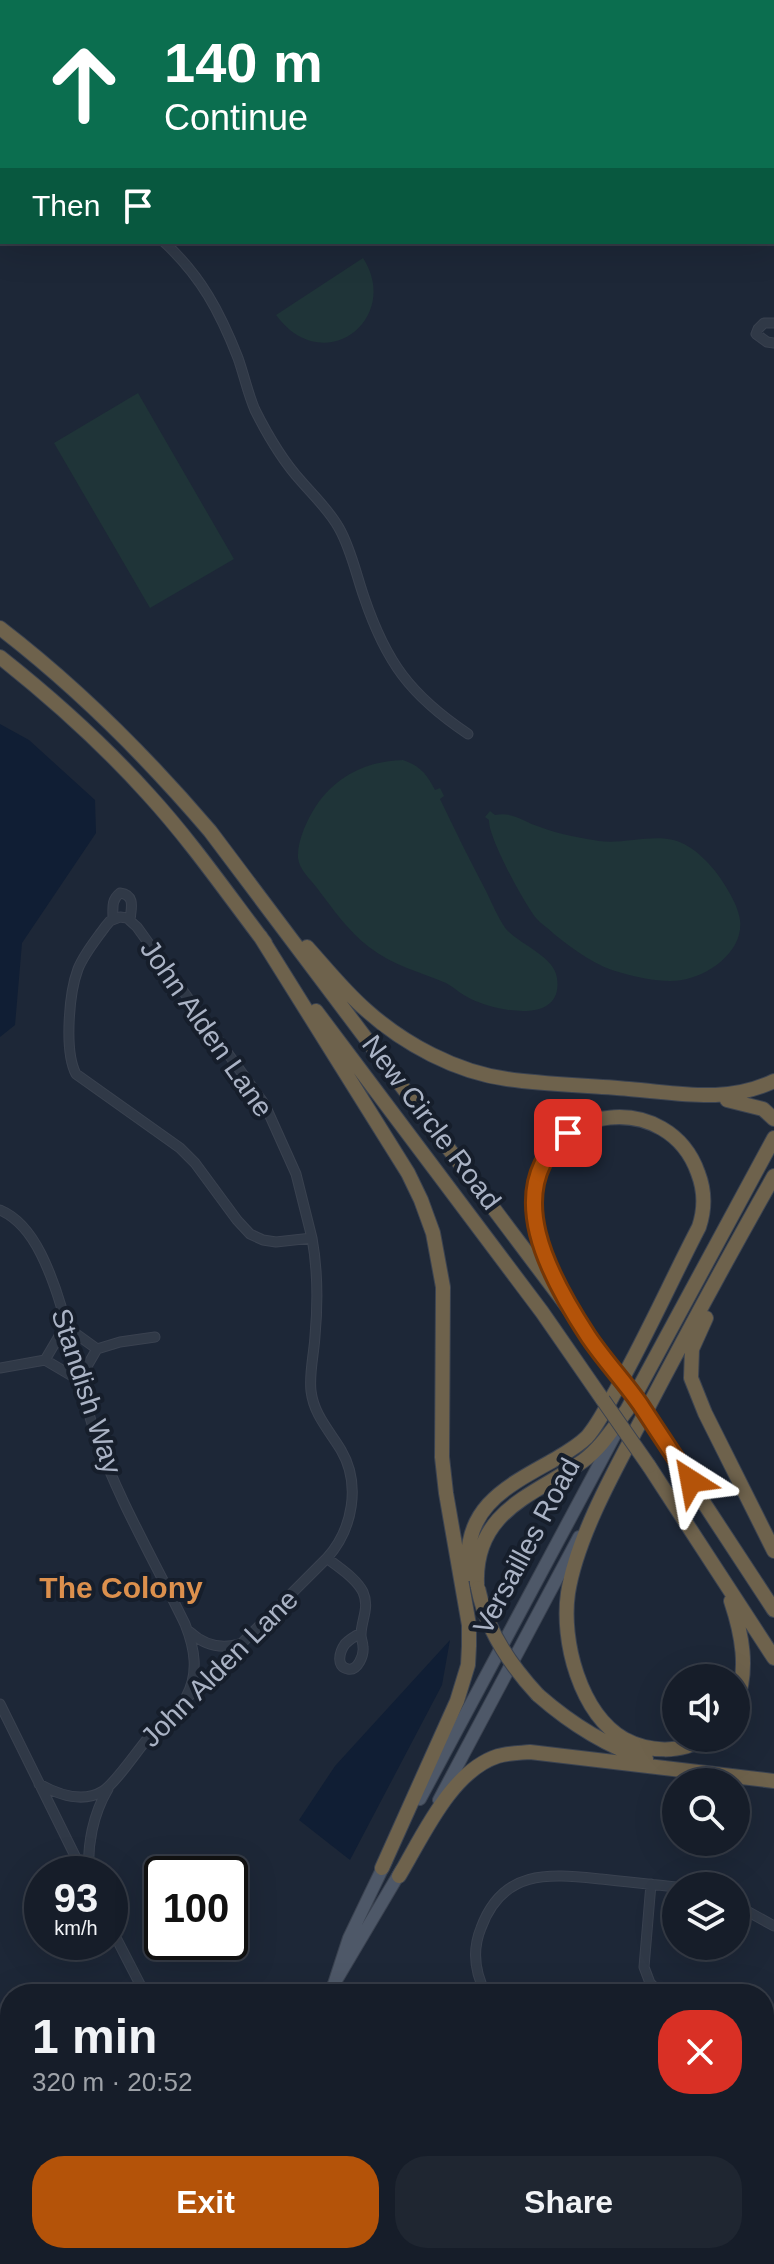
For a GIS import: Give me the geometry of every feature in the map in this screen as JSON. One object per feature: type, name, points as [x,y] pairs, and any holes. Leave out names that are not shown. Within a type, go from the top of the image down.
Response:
[{"type":"highway","name":"New Circle Road","points":[[0,628],[119,730],[201,820],[618,1374],[774,1610]]},
{"type":"highway","name":"New Circle Road","points":[[0,657],[73,718],[149,795],[183,835],[542,1312],[686,1520],[774,1658]]},
{"type":"highway","points":[[247,881],[364,1009],[411,1043],[442,1059],[470,1071],[507,1079],[707,1096],[754,1105],[774,1119]]},
{"type":"highway","points":[[260,936],[408,1173],[433,1233],[443,1287],[442,1457],[466,1608],[469,1646],[457,1701],[382,1868]]},
{"type":"highway","points":[[707,1096],[748,1092],[774,1081]]},
{"type":"highway","points":[[466,1608],[468,1547],[483,1510],[511,1484],[568,1451],[587,1436],[631,1362],[704,1214],[702,1184],[689,1154],[667,1132],[642,1119],[600,1118],[568,1133],[555,1144],[538,1171],[534,1188],[535,1223],[546,1258],[589,1337]]},
{"type":"highway","name":"Versailles Road","points":[[627,1410],[774,1138]]},
{"type":"highway","points":[[770,1182],[696,1337],[690,1369],[698,1398],[774,1551]]},
{"type":"highway","name":"Versailles Road","points":[[613,1474],[770,1182]]},
{"type":"highway","points":[[627,1410],[584,1461],[529,1493],[500,1517],[483,1546],[477,1568],[478,1588],[501,1646],[538,1695],[610,1745],[678,1768]]},
{"type":"highway","points":[[613,1474],[573,1570],[568,1593],[568,1633],[575,1668],[590,1702],[609,1728],[633,1743],[646,1748],[662,1749]]},
{"type":"highway","points":[[686,1520],[729,1595],[738,1623],[744,1664]]},
{"type":"highway","points":[[399,1876],[462,1778],[497,1756],[530,1752],[672,1768]]},
{"type":"highway","points":[[750,1778],[774,1781]]},
{"type":"main road","name":"Versailles Road","points":[[333,1984],[349,1938],[382,1868],[627,1410]]},
{"type":"main road","name":"Versailles Road","points":[[334,1984],[399,1876],[613,1474]]},
{"type":"street","points":[[166,244],[185,261],[212,300],[268,436],[339,528],[379,636],[395,667],[418,694],[468,734]]},
{"type":"street","points":[[774,323],[764,323],[756,334],[774,343]]},
{"type":"street","points":[[113,919],[113,904],[120,893],[130,898],[130,920]]},
{"type":"street","name":"John Alden Lane","points":[[88,1856],[95,1818],[113,1781],[138,1749],[335,1549],[345,1531],[352,1492],[347,1463],[317,1413],[311,1390],[318,1308],[317,1269],[312,1238],[296,1174],[265,1105],[137,927],[130,920],[120,917],[113,919],[82,960],[75,983],[70,1060],[76,1074],[180,1148],[250,1234],[276,1242],[312,1238]]},
{"type":"street","name":"Standish Way","points":[[0,1210],[16,1219],[38,1249],[54,1289],[105,1460],[191,1640],[195,1663],[191,1684],[182,1704]]},
{"type":"street","points":[[45,1360],[65,1326],[97,1349]]},
{"type":"street","points":[[0,1368],[45,1360],[79,1380],[97,1349],[155,1337]]},
{"type":"street","points":[[327,1558],[353,1581],[364,1596],[366,1613],[361,1633]]},
{"type":"street","points":[[185,1624],[195,1637],[212,1645],[242,1643]]},
{"type":"street","points":[[0,1704],[77,1856]]},
{"type":"street","name":"John Alden Lane","points":[[39,1784],[59,1795],[78,1797],[98,1793],[113,1781]]},
{"type":"street","points":[[483,1984],[477,1968],[476,1945],[485,1918],[502,1895],[512,1888],[547,1875],[662,1885]]},
{"type":"street","points":[[651,1884],[644,1967],[651,1984]]},
{"type":"street","points":[[750,1913],[774,1926]]},
{"type":"street","points":[[128,1960],[140,1984]]},
{"type":"green space","points":[[363,258],[372,280],[373,301],[365,320],[352,333],[335,341],[315,342],[295,334],[276,315]]},
{"type":"green space","points":[[138,393],[234,559],[150,608],[54,443]]},
{"type":"green space","points":[[403,760],[422,771],[435,790],[440,788],[444,796],[440,799],[506,929],[555,970],[556,993],[550,1003],[526,1011],[496,1008],[387,959],[354,934],[303,870],[298,858],[301,838],[324,795],[343,779],[365,767]]},
{"type":"green space","points":[[490,811],[554,832],[592,840],[609,842],[653,838],[684,844],[713,868],[733,898],[740,931],[731,952],[703,973],[682,980],[644,978],[595,962],[554,934],[530,910],[494,840],[489,820],[485,817]]},
{"type":"water","points":[[0,724],[29,740],[95,800],[96,833],[22,943],[15,1025],[0,1037]]},
{"type":"water","points":[[450,1640],[442,1685],[350,1860],[299,1820],[335,1766]]},
{"type":"district","name":"The Colony","points":[[121,1588]]},
{"type":"route","points":[[568,1133],[545,1158],[534,1188],[535,1223],[546,1258],[589,1337],[691,1481]]}]
